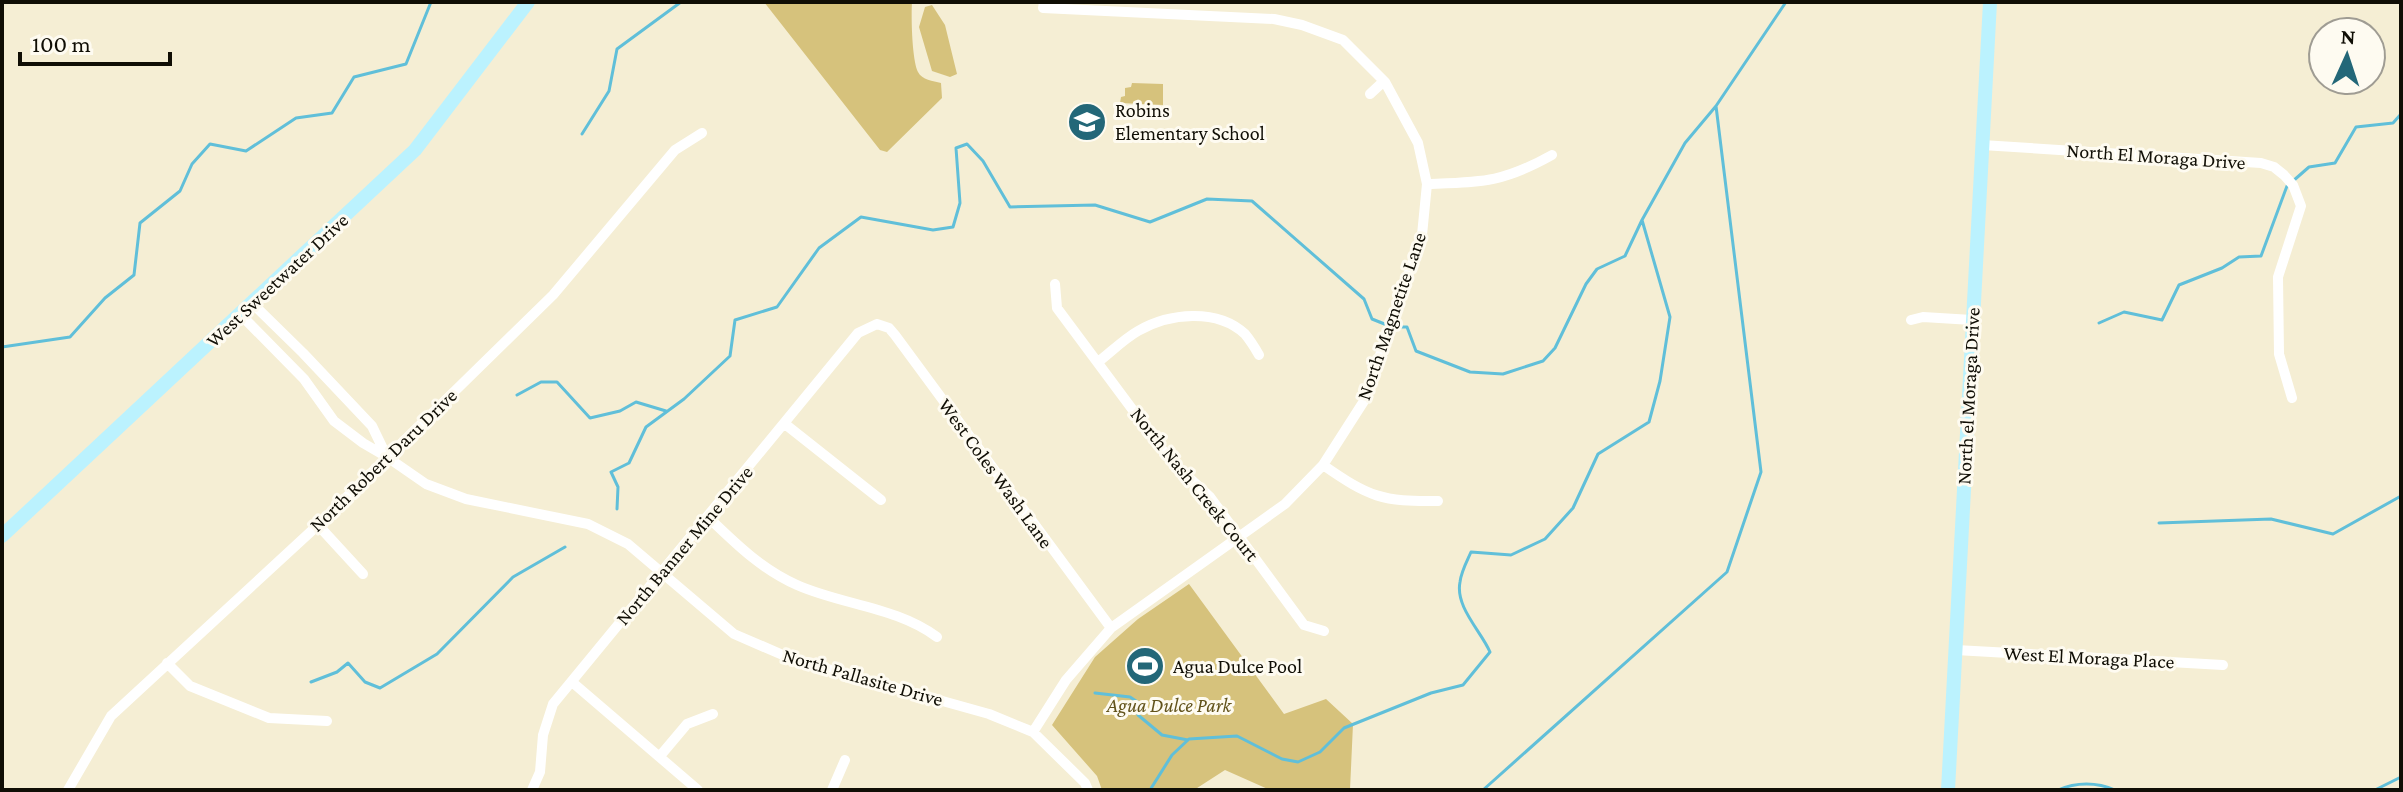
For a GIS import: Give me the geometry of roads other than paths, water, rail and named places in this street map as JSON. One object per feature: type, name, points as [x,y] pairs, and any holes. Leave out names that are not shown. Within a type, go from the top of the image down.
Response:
[{"type":"street","name":"West Sweetwater Drive","points":[[2,536],[415,150],[528,2]]},
{"type":"street","name":"North el Moraga Drive","points":[[1948,790],[1990,2]]},
{"type":"street","name":"North Magnetite Lane","points":[[1033,732],[1066,680],[1111,628],[1285,504],[1323,465],[1364,401],[1422,235],[1427,184],[1418,143],[1396,99],[1384,81],[1343,40],[1302,25],[1274,19],[1043,5]]},
{"type":"street","points":[[1370,94],[1384,81]]},
{"type":"street","name":"North Robert Daru Drive","points":[[68,790],[111,716],[318,525],[553,295],[675,150],[702,133]]},
{"type":"street","name":"North El Moraga Drive","points":[[1982,145],[2261,163],[2274,167],[2284,175],[2293,185],[2301,206],[2278,277],[2279,354],[2292,398]]},
{"type":"street","points":[[1427,184],[1489,182],[1520,173],[1552,155]]},
{"type":"street","name":"North Nash Creek Court","points":[[1055,284],[1057,308],[1170,460],[1210,497],[1304,625],[1324,631]]},
{"type":"street","points":[[252,303],[372,426],[387,457]]},
{"type":"street","name":"North Pallasite Drive","points":[[240,314],[304,379],[334,421],[426,484],[466,499],[588,524],[628,544],[734,634],[792,659],[989,714],[1033,732]]},
{"type":"street","points":[[1098,362],[1136,332],[1158,320],[1182,316],[1203,316],[1221,321],[1244,333],[1259,355]]},
{"type":"street","points":[[1911,320],[1923,317],[1972,320]]},
{"type":"street","name":"North Banner Mine Drive","points":[[532,790],[540,772],[543,735],[553,704],[858,333],[877,320]]},
{"type":"street","name":"West Coles Wash Lane","points":[[877,320],[895,335],[1111,628]]},
{"type":"street","points":[[785,424],[881,500]]},
{"type":"street","points":[[1323,465],[1360,490],[1396,502],[1438,501]]},
{"type":"street","points":[[708,517],[755,561],[795,585],[919,624],[937,637]]},
{"type":"street","points":[[318,525],[363,574]]},
{"type":"street","name":"West El Moraga Place","points":[[1956,650],[2223,665]]},
{"type":"street","points":[[167,663],[190,686],[269,718],[327,721]]},
{"type":"street","points":[[572,682],[698,790]]},
{"type":"street","points":[[660,756],[687,724],[713,714]]},
{"type":"street","points":[[1033,732],[1085,783],[1088,790]]},
{"type":"street","points":[[832,790],[845,760]]},
{"type":"waterway","points":[[2,347],[70,337],[105,298],[134,275],[140,223],[180,191],[192,164],[210,144],[246,151],[296,118],[332,113],[354,77],[406,64],[431,2]]},
{"type":"waterway","points":[[582,134],[609,91],[617,49],[681,2]]},
{"type":"waterway","points":[[1483,790],[1727,572],[1761,472],[1716,106],[1786,2]]},
{"type":"waterway","points":[[1150,790],[1172,755],[1189,739],[1237,736],[1282,759],[1298,762],[1320,752],[1344,728],[1431,693],[1463,685],[1490,652],[1465,610],[1459,591],[1471,552],[1511,555],[1545,539],[1573,508],[1598,454],[1649,422],[1660,381],[1670,317],[1642,220],[1685,143],[1716,106]]},
{"type":"waterway","points":[[2293,181],[2309,167],[2335,163],[2356,127],[2393,123],[2401,114]]},
{"type":"waterway","points":[[617,509],[618,487],[611,472],[629,463],[646,427],[684,399],[730,356],[735,320],[777,307],[819,248],[861,217],[933,230],[953,227],[960,203],[956,148],[967,144],[983,161],[1010,207],[1095,205],[1150,222],[1207,199],[1252,201],[1364,299],[1372,319],[1387,325]]},
{"type":"waterway","points":[[2099,323],[2124,312],[2162,320],[2179,285],[2222,268],[2239,257],[2261,256],[2287,186]]},
{"type":"waterway","points":[[1395,327],[1407,327],[1416,351],[1470,372],[1503,374],[1543,361],[1555,348],[1586,284],[1597,269],[1625,256],[1642,220]]},
{"type":"waterway","points":[[517,395],[541,382],[557,382],[590,418],[620,411],[636,402],[666,411]]},
{"type":"waterway","points":[[2159,523],[2271,519],[2333,534],[2401,496]]},
{"type":"waterway","points":[[311,682],[337,672],[348,663],[365,682],[380,688],[437,654],[513,577],[565,547]]},
{"type":"waterway","points":[[1095,693],[1130,697],[1139,703],[1138,715],[1162,735],[1188,740]]},
{"type":"waterway","points":[[2375,790],[2401,777]]},
{"type":"waterway","points":[[2058,790],[2086,784],[2115,790]]},
{"type":"place","name":"Robins Elementary School","points":[[1087,122]]},
{"type":"place","name":"Agua Dulce Pool","points":[[1145,666]]},
{"type":"park label","name":"Agua Dulce Park","points":[[1169,705]]}]
